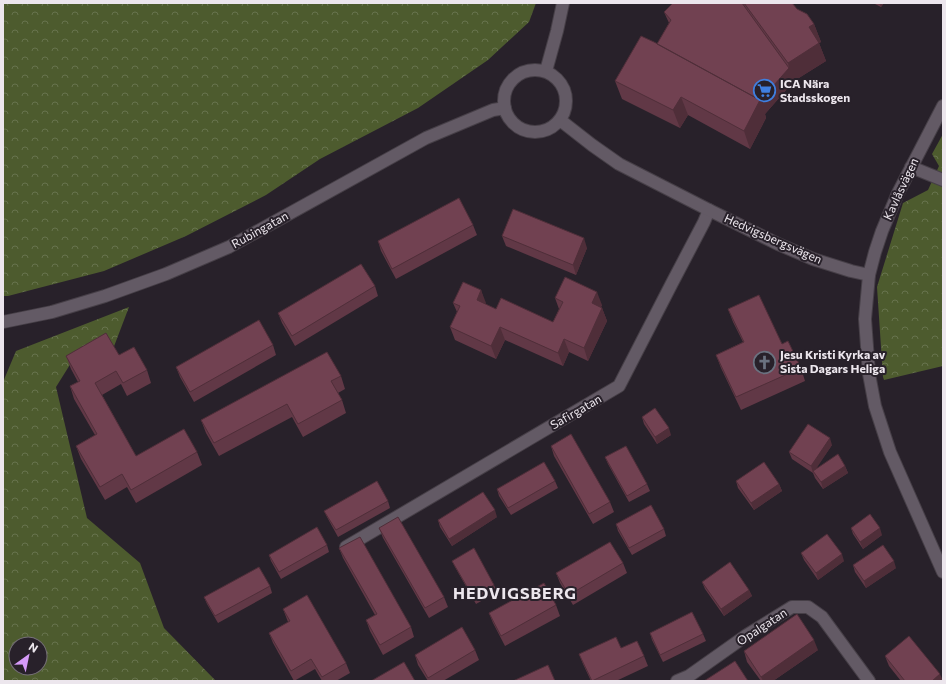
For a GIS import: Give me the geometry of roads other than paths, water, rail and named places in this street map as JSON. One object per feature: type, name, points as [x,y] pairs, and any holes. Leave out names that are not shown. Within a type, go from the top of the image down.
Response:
[{"type":"street","points":[[546,71],[563,3]]},
{"type":"street","points":[[531,70],[546,71],[560,82],[565,93],[566,104],[563,115],[556,124],[547,129],[536,132],[521,128],[509,118],[505,108],[505,92],[507,87],[513,79],[521,73],[531,70]]},
{"type":"street","name":"Kavlåsvägen","points":[[869,275],[882,231],[898,193],[943,106]]},
{"type":"street","name":"Rubingatan","points":[[3,322],[52,312],[105,296],[166,274],[229,247],[426,138],[493,110],[505,108]]},
{"type":"street","name":"Hedvigsbergsvägen","points":[[560,120],[619,164],[709,210],[778,244],[813,259],[869,275]]},
{"type":"street","points":[[911,166],[943,180]]},
{"type":"street","name":"Safirgatan","points":[[345,548],[619,386],[709,210]]},
{"type":"street","points":[[869,275],[865,319],[869,374],[875,406],[890,452],[943,572]]},
{"type":"street","name":"Opalgatan","points":[[677,681],[689,676],[747,635],[792,607],[808,607],[822,616],[869,681]]},
{"type":"place","name":"ICA Nära Stadsskogen","points":[[764,91]]},
{"type":"place","name":"Jesu Kristi Kyrka av Sista Dagars Heliga","points":[[765,362]]},
{"type":"district","name":"HEDVIGSBERG","points":[[515,593]]}]
